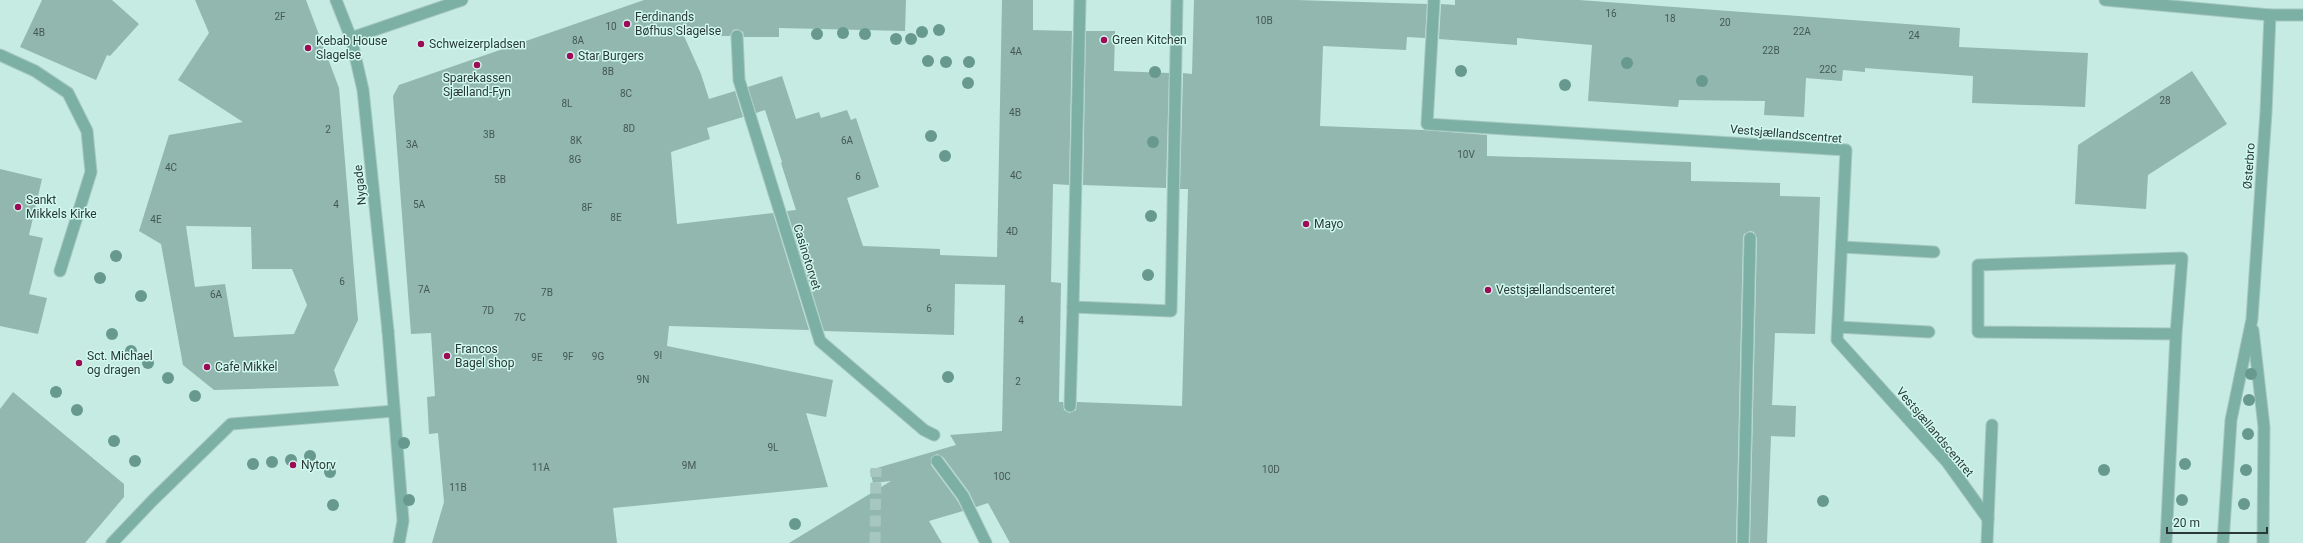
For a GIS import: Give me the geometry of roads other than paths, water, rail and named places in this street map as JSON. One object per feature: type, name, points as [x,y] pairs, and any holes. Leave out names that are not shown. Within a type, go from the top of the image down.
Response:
[{"type":"street","points":[[336,0],[351,38],[462,0]]},
{"type":"street","points":[[1070,406],[1080,0]]},
{"type":"street","points":[[1073,307],[1171,311],[1177,0]]},
{"type":"street","name":"Vestsjællandscentret","points":[[1434,0],[1427,124],[1846,150],[1837,340],[1947,462],[1988,519]]},
{"type":"street","points":[[2105,0],[2270,15],[2303,15]]},
{"type":"street","name":"Østerbro","points":[[2223,543],[2231,420],[2252,319],[2266,112],[2270,15]]},
{"type":"street","name":"Casinotorvet","points":[[737,36],[738,80],[820,341],[924,430],[934,435]]},
{"type":"street","name":"Nygade","points":[[351,38],[363,90],[388,331],[394,411]]},
{"type":"street","points":[[0,55],[35,71],[68,93],[87,131],[91,172],[60,271]]},
{"type":"street","points":[[1743,543],[1750,238]]},
{"type":"street","points":[[1842,247],[1934,252]]},
{"type":"street","points":[[2166,543],[2176,334],[2182,258],[1978,265],[1978,332],[2176,334]]},
{"type":"street","name":"Østerbro","points":[[2252,319],[2264,427],[2263,543]]},
{"type":"street","points":[[1838,327],[1929,332]]},
{"type":"street","points":[[112,543],[152,500],[231,424],[394,411],[403,521],[399,543]]},
{"type":"street","points":[[1987,543],[1992,425]]},
{"type":"street","points":[[937,461],[963,496],[986,543]]},
{"type":"tunnel","points":[[875,543],[876,468]]},
{"type":"place","name":"Ferdinands Bøfhus Slagelse","points":[[627,24]]},
{"type":"place","name":"Green Kitchen","points":[[1104,40]]},
{"type":"place","name":"Schweizerpladsen","points":[[421,44]]},
{"type":"place","name":"Kebab House Slagelse","points":[[308,48]]},
{"type":"place","name":"Star Burgers","points":[[570,56]]},
{"type":"place","name":"Sparekassen Sjælland-Fyn","points":[[477,65]]},
{"type":"place","name":"Sankt Mikkels Kirke","points":[[18,207]]},
{"type":"place","name":"Mayo","points":[[1306,224]]},
{"type":"place","name":"Vestsjællandscenteret","points":[[1488,290]]},
{"type":"place","name":"Francos Bagel shop","points":[[447,356]]},
{"type":"place","name":"Sct. Michael og dragen","points":[[79,363]]},
{"type":"place","name":"Cafe Mikkel","points":[[207,367]]},
{"type":"place","name":"Nytorv","points":[[293,465]]}]
